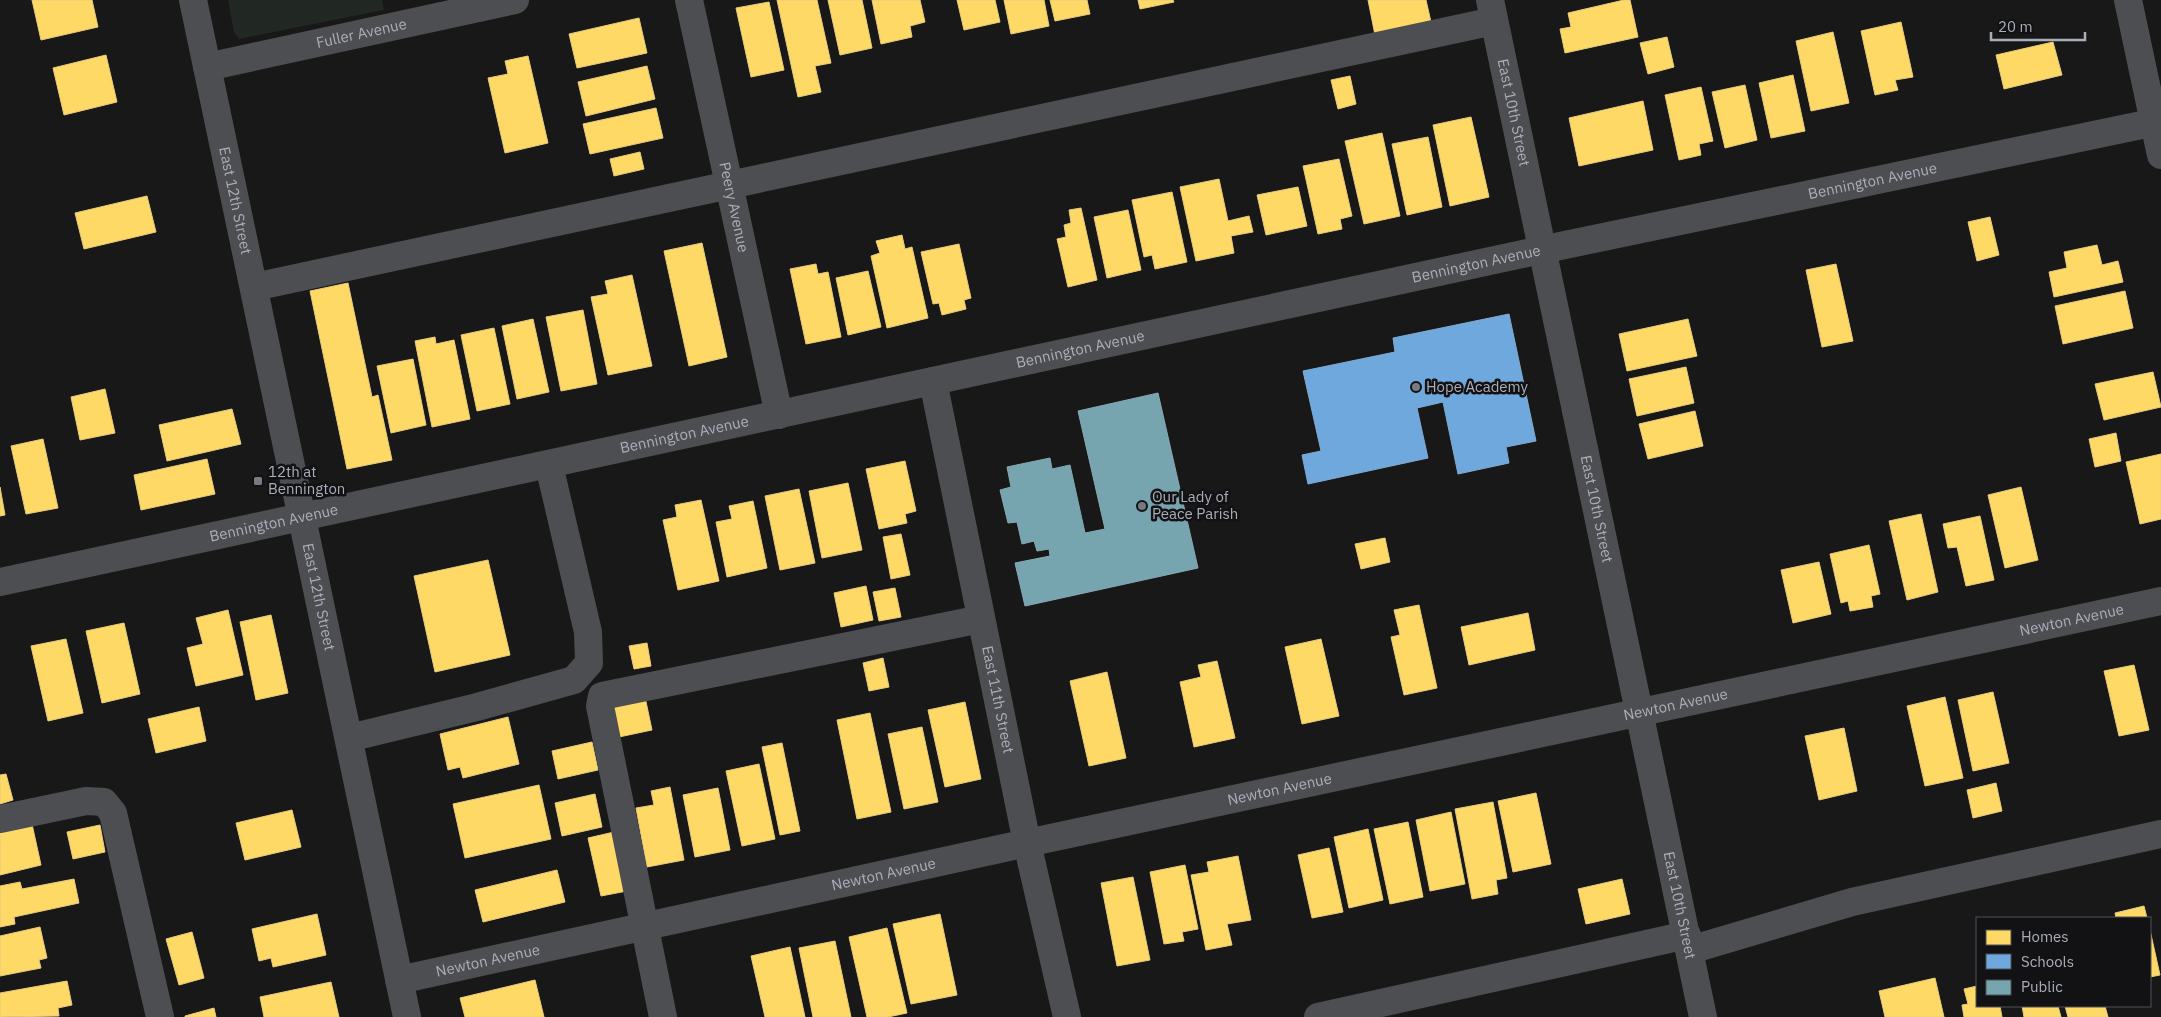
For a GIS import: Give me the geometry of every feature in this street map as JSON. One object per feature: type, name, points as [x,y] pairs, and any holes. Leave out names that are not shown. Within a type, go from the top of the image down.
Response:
[{"type":"street","name":"East 12th Street","points":[[193,0],[407,1017]]},
{"type":"street","name":"Fuller Avenue","points":[[207,67],[448,7],[515,0]]},
{"type":"street","name":"Peery Avenue","points":[[689,0],[779,415]]},
{"type":"street","points":[[2128,0],[2158,122],[2161,155]]},
{"type":"street","points":[[254,286],[729,185],[1492,10]]},
{"type":"street","name":"East 10th Street","points":[[1492,10],[1703,1017]]},
{"type":"street","name":"Bennington Avenue","points":[[0,582],[1541,250],[2158,122]]},
{"type":"street","name":"East 11th Street","points":[[933,381],[1026,843],[1067,1017]]},
{"type":"street","points":[[349,738],[477,707],[574,680],[589,663],[588,632],[549,464]]},
{"type":"street","name":"Newton Avenue","points":[[399,980],[1026,843],[2161,600]]},
{"type":"street","points":[[663,1017],[600,706],[602,696],[981,619]]},
{"type":"street","points":[[0,819],[86,802],[104,802],[114,813],[160,1017]]},
{"type":"street","points":[[1318,1017],[1689,943],[1852,902],[2161,834]]},
{"type":"shaded area","points":[[228,0],[382,0],[384,10],[239,39],[234,32]]},
{"type":"building: Homes","points":[[32,0],[92,0],[98,27],[41,40]]},
{"type":"building: Homes","points":[[777,0],[817,0],[831,63],[815,66],[821,92],[798,97]]},
{"type":"building: Homes","points":[[828,0],[862,0],[872,48],[840,55]]},
{"type":"building: Homes","points":[[872,0],[920,0],[925,22],[910,26],[912,37],[881,44]]},
{"type":"building: Homes","points":[[957,0],[995,0],[1000,22],[964,30]]},
{"type":"building: Homes","points":[[1004,0],[1044,0],[1049,26],[1011,34]]},
{"type":"building: Homes","points":[[1050,0],[1087,0],[1090,14],[1055,21]]},
{"type":"building: Homes","points":[[1138,0],[1173,0],[1174,2],[1140,9]]},
{"type":"building: Homes","points":[[1368,0],[1426,0],[1431,22],[1376,40]]},
{"type":"building: Homes","points":[[1630,0],[1638,37],[1565,53],[1560,29],[1571,27],[1568,13]]},
{"type":"building: Homes","points":[[769,2],[784,70],[751,77],[736,8]]},
{"type":"building: Homes","points":[[639,18],[647,53],[577,68],[569,34]]},
{"type":"building: Homes","points":[[1901,22],[1913,77],[1895,80],[1898,90],[1875,95],[1861,31]]},
{"type":"building: Homes","points":[[1833,32],[1849,103],[1811,111],[1796,41]]},
{"type":"building: Homes","points":[[1667,37],[1674,67],[1648,74],[1640,43]]},
{"type":"building: Homes","points":[[2053,42],[2062,75],[2004,89],[1996,55]]},
{"type":"building: Homes","points":[[106,55],[117,102],[64,115],[53,68]]},
{"type":"building: Homes","points":[[528,56],[548,143],[505,153],[488,78],[508,74],[505,61]]},
{"type":"building: Homes","points":[[647,66],[655,99],[586,116],[578,82]]},
{"type":"building: Homes","points":[[1793,75],[1805,131],[1771,138],[1759,83]]},
{"type":"building: Homes","points":[[1350,76],[1356,104],[1338,109],[1331,80]]},
{"type":"building: Homes","points":[[1745,85],[1757,140],[1725,148],[1712,92]]},
{"type":"building: Homes","points":[[1701,87],[1713,141],[1699,144],[1701,155],[1679,160],[1665,95]]},
{"type":"building: Homes","points":[[1643,101],[1653,150],[1579,166],[1569,118]]},
{"type":"building: Homes","points":[[656,108],[663,138],[590,154],[583,124]]},
{"type":"building: Homes","points":[[1471,117],[1489,197],[1450,206],[1433,125]]},
{"type":"building: Homes","points":[[1382,133],[1400,216],[1364,224],[1345,141]]},
{"type":"building: Homes","points":[[1428,137],[1442,207],[1407,215],[1392,144]]},
{"type":"building: Homes","points":[[640,152],[644,169],[614,176],[610,159]]},
{"type":"building: Homes","points":[[1339,159],[1352,216],[1340,219],[1342,229],[1318,234],[1303,166]]},
{"type":"building: Homes","points":[[1219,179],[1228,221],[1249,216],[1253,232],[1231,236],[1234,253],[1196,261],[1180,187]]},
{"type":"building: Homes","points":[[1298,187],[1307,226],[1266,235],[1257,195]]},
{"type":"building: Homes","points":[[1172,192],[1187,262],[1155,269],[1152,255],[1144,257],[1132,200]]},
{"type":"building: Homes","points":[[147,196],[156,232],[84,249],[75,213]]},
{"type":"building: Homes","points":[[1081,208],[1097,280],[1068,287],[1057,239],[1066,237],[1064,225],[1071,223],[1069,210]]},
{"type":"building: Homes","points":[[1128,210],[1141,270],[1107,278],[1094,217]]},
{"type":"building: Homes","points":[[1990,217],[1999,255],[1977,261],[1968,222]]},
{"type":"building: Homes","points":[[902,235],[905,249],[912,247],[928,318],[887,328],[871,256],[880,253],[876,241]]},
{"type":"building: Homes","points":[[702,243],[727,357],[689,366],[664,251]]},
{"type":"building: Homes","points":[[959,244],[971,298],[964,300],[966,309],[942,315],[939,303],[933,304],[921,252]]},
{"type":"building: Homes","points":[[2097,245],[2102,265],[2118,261],[2123,282],[2054,297],[2049,272],[2067,268],[2064,252]]},
{"type":"building: Homes","points":[[816,264],[818,274],[828,272],[841,337],[806,344],[790,269]]},
{"type":"building: Homes","points":[[1836,264],[1853,341],[1822,347],[1806,270]]},
{"type":"building: Homes","points":[[868,271],[881,327],[848,335],[836,278]]},
{"type":"building: Homes","points":[[632,275],[652,366],[608,375],[591,297],[608,294],[605,281]]},
{"type":"building: Homes","points":[[348,283],[372,397],[378,395],[392,460],[347,469],[310,291]]},
{"type":"building: Homes","points":[[2125,291],[2133,328],[2063,344],[2055,306]]},
{"type":"building: Homes","points":[[583,310],[597,384],[561,391],[546,317]]},
{"type":"building: Homes","points":[[533,319],[549,392],[517,399],[502,326]]},
{"type":"building: Homes","points":[[1688,319],[1697,356],[1627,371],[1619,334]]},
{"type":"building: Homes","points":[[494,328],[510,404],[477,411],[461,335]]},
{"type":"building: Homes","points":[[435,337],[436,344],[454,340],[470,419],[432,427],[415,341]]},
{"type":"building: Homes","points":[[413,359],[426,425],[391,433],[377,366]]},
{"type":"building: Homes","points":[[1686,367],[1694,403],[1637,416],[1629,379]]},
{"type":"building: Homes","points":[[2153,372],[2161,407],[2104,420],[2095,384]]},
{"type":"building: Homes","points":[[105,389],[115,433],[80,440],[71,397]]},
{"type":"building: Homes","points":[[232,409],[241,444],[167,461],[159,425]]},
{"type":"building: Homes","points":[[1695,411],[1703,446],[1648,459],[1639,424]]},
{"type":"building: Homes","points":[[2116,433],[2121,461],[2095,467],[2089,439]]},
{"type":"building: Homes","points":[[43,439],[58,508],[26,514],[11,446]]},
{"type":"building: Homes","points":[[2161,454],[2161,519],[2140,524],[2126,462]]},
{"type":"building: Homes","points":[[207,459],[215,494],[141,510],[134,475]]},
{"type":"building: Homes","points":[[905,461],[916,511],[905,514],[907,523],[879,529],[866,469]]},
{"type":"building: Homes","points":[[848,483],[862,550],[822,558],[809,491]]},
{"type":"building: Homes","points":[[0,487],[5,515],[0,516]]},
{"type":"building: Homes","points":[[2021,487],[2038,560],[2005,568],[1988,495]]},
{"type":"building: Homes","points":[[799,489],[815,563],[780,570],[765,496]]},
{"type":"building: Homes","points":[[701,500],[719,581],[678,590],[663,520],[677,517],[675,505]]},
{"type":"building: Homes","points":[[753,501],[767,568],[727,577],[716,522],[732,519],[729,506]]},
{"type":"building: Homes","points":[[1921,514],[1938,592],[1907,600],[1889,521]]},
{"type":"building: Homes","points":[[1980,516],[1994,580],[1966,586],[1957,547],[1948,548],[1943,524]]},
{"type":"building: Homes","points":[[901,534],[910,575],[891,579],[883,537]]},
{"type":"building: Homes","points":[[1385,538],[1390,562],[1361,569],[1355,544]]},
{"type":"building: Homes","points":[[1869,545],[1880,594],[1871,596],[1873,607],[1850,611],[1848,601],[1841,603],[1830,554]]},
{"type":"building: Homes","points":[[488,560],[510,655],[435,672],[414,576]]},
{"type":"building: Homes","points":[[1819,562],[1831,614],[1793,623],[1781,570]]},
{"type":"building: Homes","points":[[866,586],[873,620],[841,627],[834,593]]},
{"type":"building: Homes","points":[[895,588],[901,617],[879,621],[873,592]]},
{"type":"building: Homes","points":[[1419,605],[1437,688],[1404,695],[1391,637],[1400,635],[1394,610]]},
{"type":"building: Homes","points":[[228,610],[243,675],[196,686],[187,648],[203,644],[196,618]]},
{"type":"building: Homes","points":[[1528,613],[1535,650],[1469,665],[1461,627]]},
{"type":"building: Homes","points":[[271,615],[288,693],[256,700],[240,622]]},
{"type":"building: Homes","points":[[124,623],[140,694],[102,703],[86,631]]},
{"type":"building: Homes","points":[[66,639],[83,713],[48,721],[31,646]]},
{"type":"building: Homes","points":[[1321,639],[1339,716],[1302,724],[1285,647]]},
{"type":"building: Homes","points":[[647,643],[651,666],[634,669],[629,646]]},
{"type":"building: Homes","points":[[883,658],[889,687],[869,691],[863,663]]},
{"type":"building: Homes","points":[[1217,661],[1235,738],[1194,747],[1180,682],[1201,677],[1198,665]]},
{"type":"building: Homes","points":[[2134,665],[2149,730],[2119,736],[2104,671]]},
{"type":"building: Homes","points":[[1107,672],[1126,758],[1089,766],[1070,681]]},
{"type":"building: Homes","points":[[1993,692],[2009,763],[1973,771],[1958,700]]},
{"type":"building: Homes","points":[[645,697],[652,730],[619,737],[612,704]]},
{"type":"building: Homes","points":[[1945,697],[1963,778],[1925,786],[1907,706]]},
{"type":"building: Homes","points":[[965,702],[981,779],[945,787],[928,710]]},
{"type":"building: Homes","points":[[199,707],[206,741],[156,753],[148,719]]},
{"type":"building: Homes","points":[[870,713],[891,812],[857,819],[837,720]]},
{"type":"building: Homes","points":[[508,717],[519,764],[463,778],[460,767],[448,770],[440,734]]},
{"type":"building: Homes","points":[[922,727],[938,802],[904,809],[888,734]]},
{"type":"building: Homes","points":[[1844,728],[1857,791],[1819,800],[1805,736]]},
{"type":"building: Homes","points":[[592,742],[598,770],[558,779],[552,751]]},
{"type":"building: Homes","points":[[782,743],[800,831],[780,835],[762,747]]},
{"type":"building: Homes","points":[[759,764],[775,839],[742,846],[726,771]]},
{"type":"building: Homes","points":[[6,774],[13,800],[0,804],[0,775]]},
{"type":"building: Homes","points":[[1996,783],[2002,811],[1973,818],[1967,790]]},
{"type":"building: Homes","points":[[539,785],[551,839],[465,858],[453,804]]},
{"type":"building: Homes","points":[[670,787],[684,860],[647,867],[636,808],[654,805],[651,791]]},
{"type":"building: Homes","points":[[718,788],[730,850],[695,857],[683,795]]},
{"type":"building: Homes","points":[[1536,793],[1551,864],[1513,872],[1498,801]]},
{"type":"building: Homes","points":[[595,794],[602,827],[562,836],[555,803]]},
{"type":"building: Homes","points":[[1493,802],[1507,878],[1496,880],[1498,894],[1472,899],[1455,809]]},
{"type":"building: Homes","points":[[292,810],[301,847],[245,860],[236,823]]},
{"type":"building: Homes","points":[[1451,812],[1465,884],[1430,891],[1416,820]]},
{"type":"building: Homes","points":[[1408,822],[1423,897],[1390,904],[1374,829]]},
{"type":"building: Homes","points":[[32,824],[41,865],[0,875],[0,832]]},
{"type":"building: Homes","points":[[100,825],[105,852],[73,859],[67,832]]},
{"type":"building: Homes","points":[[1368,829],[1383,900],[1349,908],[1334,837]]},
{"type":"building: Homes","points":[[614,832],[627,891],[601,896],[588,838]]},
{"type":"building: Homes","points":[[1329,848],[1343,912],[1312,918],[1298,855]]},
{"type":"building: Homes","points":[[1238,856],[1251,920],[1227,924],[1232,945],[1206,950],[1191,875],[1209,872],[1207,862]]},
{"type":"building: Homes","points":[[1185,865],[1198,929],[1182,932],[1184,941],[1164,944],[1150,872]]},
{"type":"building: Homes","points":[[557,870],[565,902],[483,922],[475,890]]},
{"type":"building: Homes","points":[[1133,877],[1150,960],[1117,966],[1101,883]]},
{"type":"building: Homes","points":[[74,879],[79,903],[14,917],[15,924],[0,927],[0,886],[20,882],[22,889]]},
{"type":"building: Homes","points":[[1622,879],[1630,914],[1586,924],[1578,889]]},
{"type":"building: Homes","points":[[2144,906],[2147,917],[2116,917],[2115,913]]},
{"type":"building: Homes","points":[[317,914],[326,955],[273,967],[271,958],[259,961],[252,929]]},
{"type":"building: Homes","points":[[940,914],[957,995],[911,1004],[893,924]]},
{"type":"building: Homes","points":[[40,927],[47,958],[39,960],[41,968],[0,976],[0,936]]},
{"type":"building: Homes","points":[[887,928],[907,1013],[888,1017],[867,1017],[849,937]]},
{"type":"building: Homes","points":[[192,932],[204,978],[179,985],[166,939]]},
{"type":"building: Homes","points":[[2151,934],[2160,975],[2151,977]]},
{"type":"building: Homes","points":[[835,941],[851,1017],[813,1017],[799,948]]},
{"type":"building: Homes","points":[[790,947],[805,1017],[765,1017],[751,956]]},
{"type":"building: Homes","points":[[1935,978],[1944,1017],[1885,1017],[1879,991]]},
{"type":"building: Homes","points":[[535,980],[544,1017],[465,1017],[460,998]]},
{"type":"building: Homes","points":[[67,981],[72,1005],[58,1008],[59,1016],[0,1017],[0,993]]},
{"type":"building: Homes","points":[[331,982],[339,1017],[264,1017],[260,997]]},
{"type":"building: Homes","points":[[1976,986],[1976,1007],[2000,1007],[2002,1017],[1964,1017],[1962,1005],[1968,1004],[1964,989]]},
{"type":"building: Homes","points":[[2022,1007],[2058,1007],[2061,1017],[2024,1017]]},
{"type":"building: Homes","points":[[2065,1007],[2105,1007],[2108,1017],[2068,1017]]},
{"type":"building: Homes","points":[[214,1008],[216,1017],[185,1017],[185,1016]]},
{"type":"building: Schools","name":"Hope Academy","points":[[1509,314],[1536,441],[1506,447],[1509,463],[1458,474],[1443,402],[1417,408],[1428,458],[1308,484],[1302,455],[1321,451],[1303,371],[1395,352],[1393,338]]},
{"type":"building: Public","name":"Our Lady of Peace Parish","points":[[1158,393],[1198,568],[1025,606],[1015,563],[1050,556],[1049,549],[1037,551],[1034,541],[1022,544],[1017,522],[1008,523],[1000,490],[1011,487],[1007,467],[1050,458],[1052,469],[1070,465],[1085,533],[1105,529],[1078,411]]},
{"type":"place","name":"Hope Academy","points":[[1416,387]]},
{"type":"place","name":"12th at Bennington","points":[[258,481]]},
{"type":"place","name":"Our Lady of Peace Parish","points":[[1142,506]]}]
